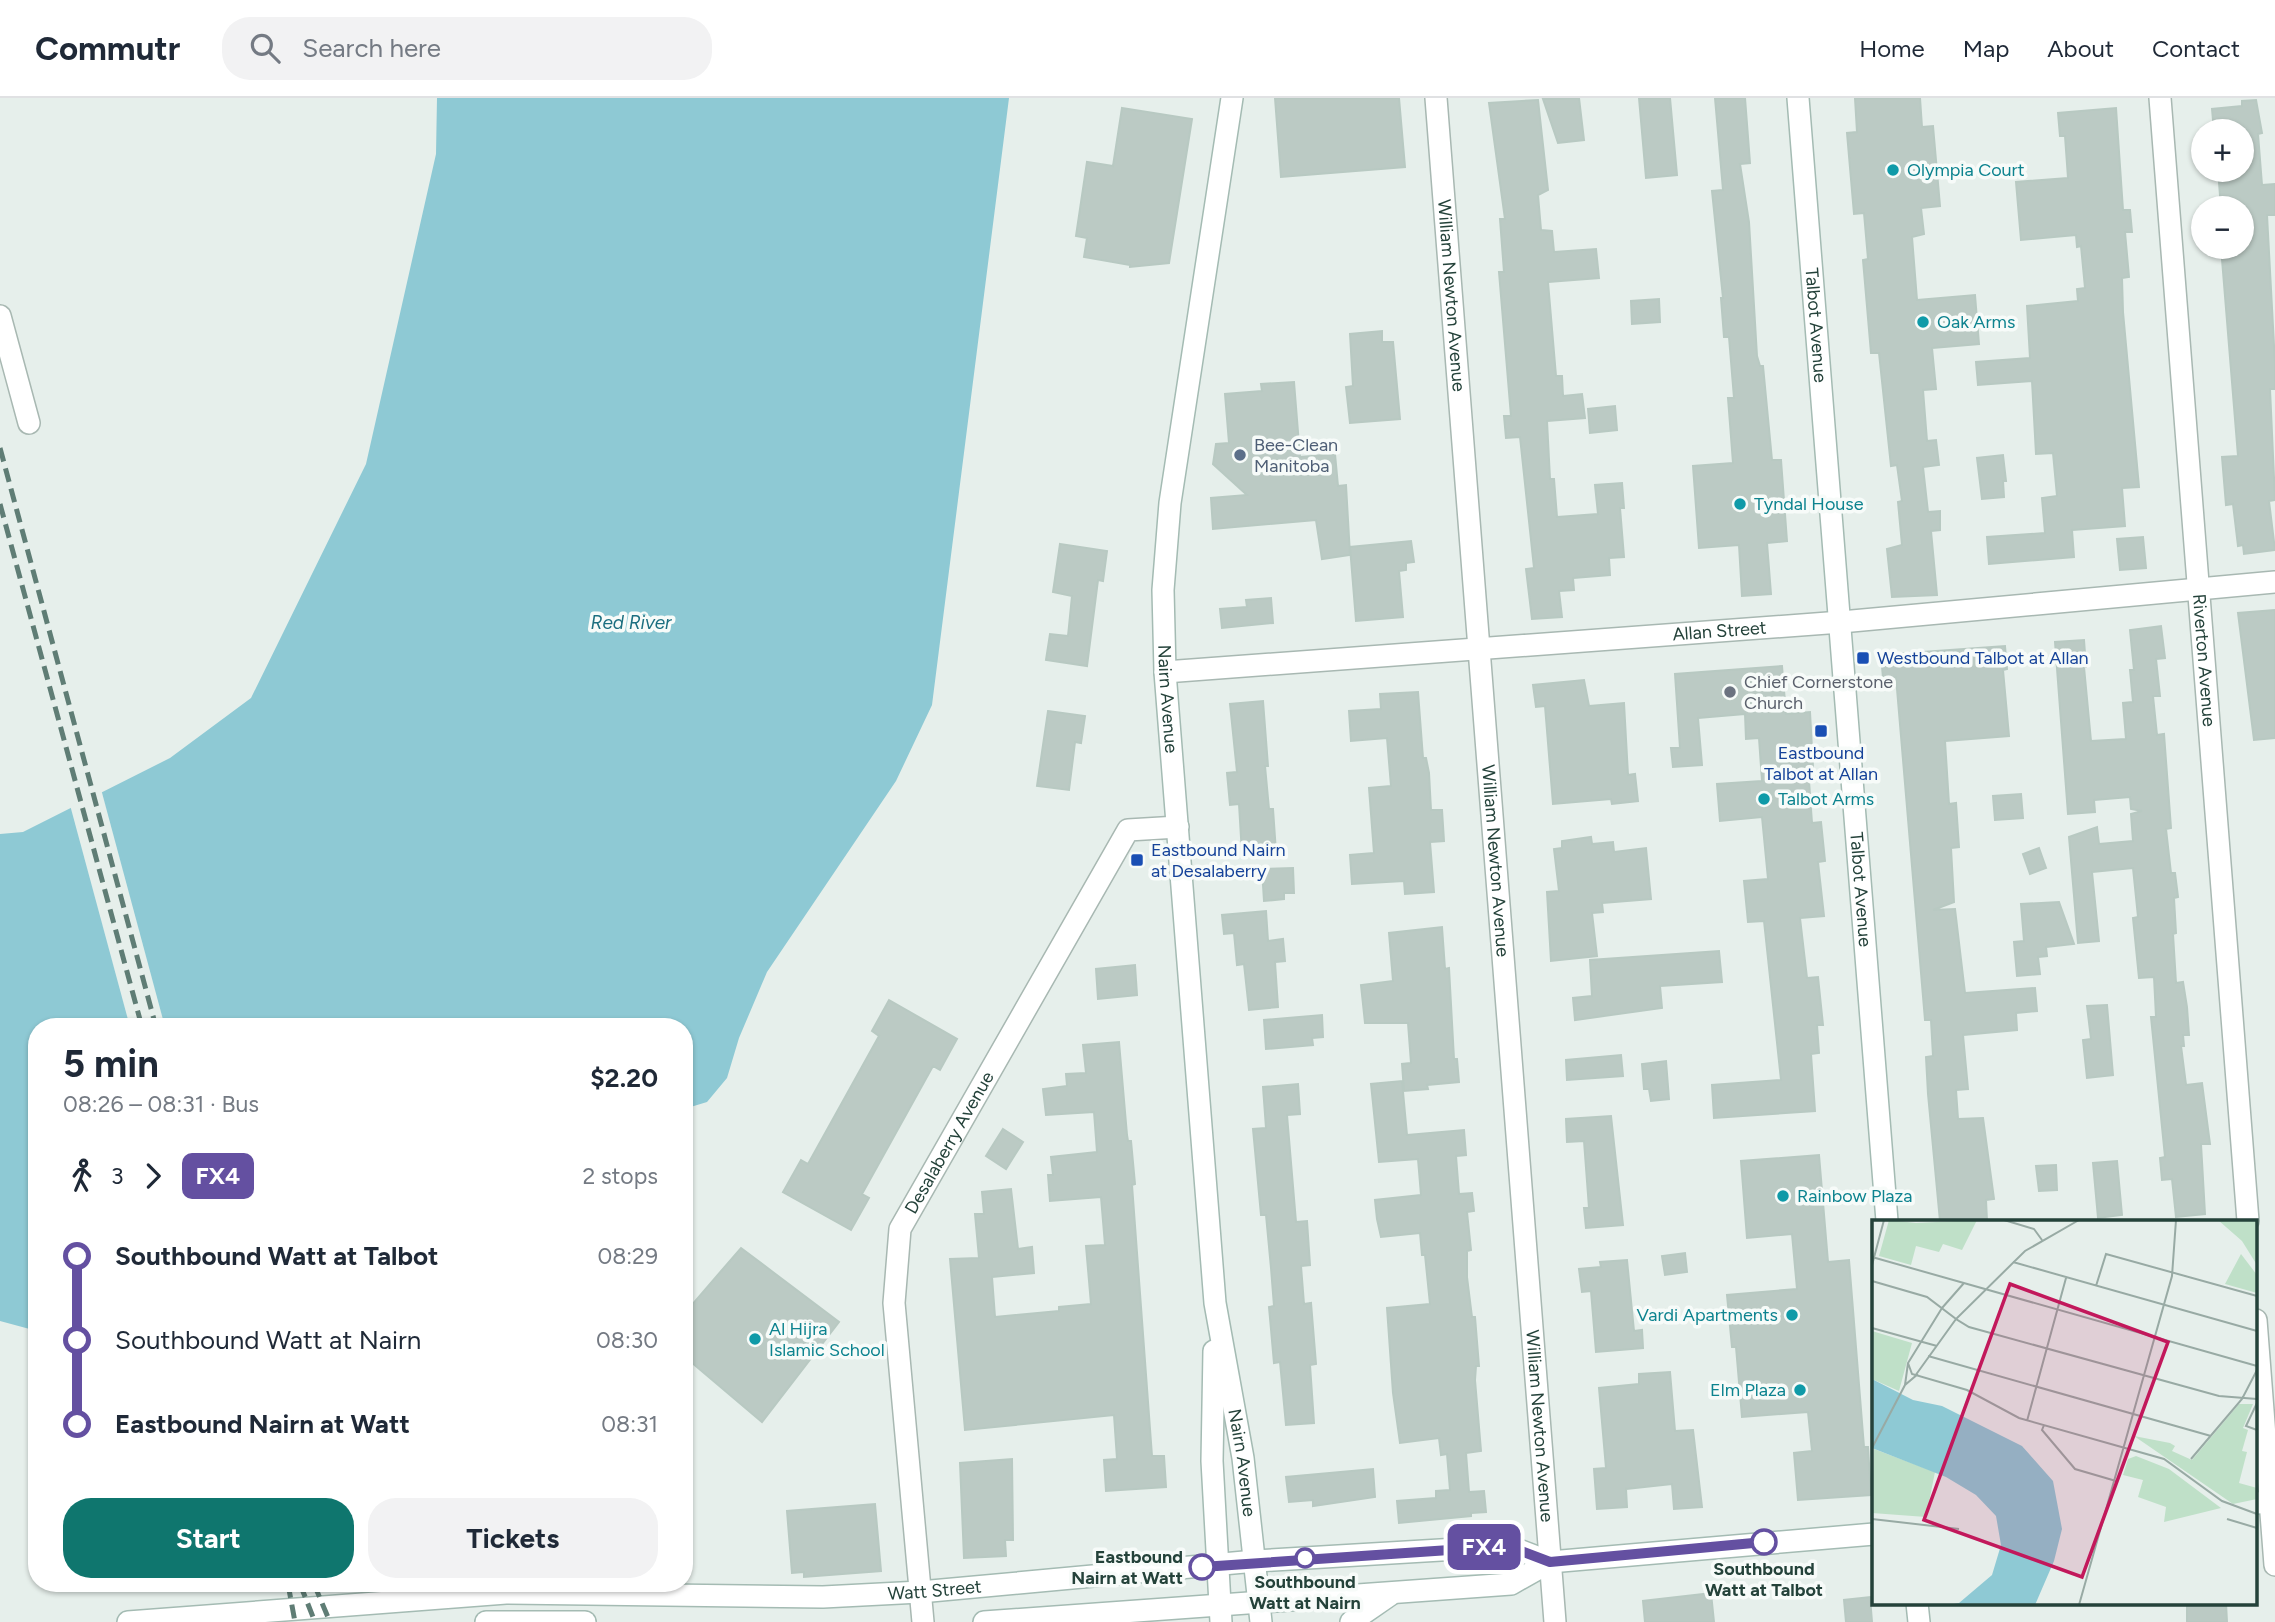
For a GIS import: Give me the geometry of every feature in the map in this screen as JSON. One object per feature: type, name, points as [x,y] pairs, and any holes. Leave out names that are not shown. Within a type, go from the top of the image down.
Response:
[{"type":"street","name":"Nairn Avenue","points":[[1221,1614],[1212,1461],[1215,1303],[1165,672],[1163,590],[1170,503],[1232,98]]},
{"type":"street","name":"William Newton Avenue","points":[[1436,98],[1555,1622]]},
{"type":"street","name":"Talbot Avenue","points":[[1798,98],[1887,1220]]},
{"type":"street","name":"Riverton Avenue","points":[[2160,98],[2248,1220]]},
{"type":"street","points":[[0,316],[30,423]]},
{"type":"street","name":"Allan Street","points":[[1165,672],[1841,622],[2275,582]]},
{"type":"street","name":"Desalaberry Avenue","points":[[923,1622],[894,1303],[900,1229],[1128,831],[1178,827]]},
{"type":"street","name":"Nairn Avenue","points":[[1215,1303],[1243,1458],[1261,1612]]},
{"type":"street","points":[[2258,1353],[2267,1503],[2275,1565]]},
{"type":"street","name":"Watt Street","points":[[984,1622],[1110,1613],[1261,1612],[1395,1592],[1511,1584],[1550,1562],[1872,1534]]},
{"type":"street","name":"Watt Street","points":[[128,1622],[506,1593],[823,1597],[920,1592],[1255,1561],[1508,1546],[1550,1562]]},
{"type":"street","points":[[1351,1622],[1395,1592]]},
{"type":"street","points":[[1917,1604],[1919,1622]]},
{"type":"street","points":[[1110,1613],[1142,1622]]},
{"type":"street","points":[[486,1622],[585,1622]]},
{"type":"water","name":"Red River","points":[[437,98],[1009,98],[932,705],[896,781],[767,972],[739,1038],[727,1078],[707,1102],[693,1106],[693,1018],[28,1018],[28,1329],[0,1321],[0,834],[23,832],[170,758],[251,698],[366,464],[436,154]]},
{"type":"pier","points":[[101,789],[163,1018],[128,1018],[70,805]]},
{"type":"building","points":[[1275,98],[1399,98],[1405,167],[1281,177]]},
{"type":"building","points":[[1579,98],[1584,140],[1558,143],[1543,99]]},
{"type":"building","points":[[1639,98],[1670,98],[1677,175],[1646,178]]},
{"type":"building","points":[[1715,98],[1745,98],[1750,163],[1740,164],[1749,222],[1757,356],[1760,366],[1763,366],[1772,460],[1781,460],[1787,541],[1767,543],[1771,594],[1742,596],[1739,545],[1699,548],[1693,466],[1733,463],[1728,398],[1734,398],[1729,337],[1724,337],[1723,298],[1712,191],[1723,190]]},
{"type":"building","points":[[1855,98],[1920,98],[1922,127],[1933,126],[1940,206],[1921,208],[1924,234],[1912,237],[1917,300],[1975,295],[1979,344],[1932,348],[1936,389],[1923,390],[1927,441],[1936,440],[1939,465],[1923,467],[1928,512],[1940,511],[1940,530],[1931,531],[1937,595],[1892,597],[1887,549],[1902,545],[1898,502],[1902,501],[1897,465],[1891,466],[1879,353],[1871,353],[1863,260],[1868,259],[1864,213],[1854,214],[1847,133],[1857,132]]},
{"type":"building","points":[[1538,100],[1548,190],[1538,195],[1541,230],[1552,231],[1554,252],[1596,249],[1599,278],[1548,282],[1556,376],[1562,376],[1563,396],[1582,394],[1585,418],[1547,421],[1550,479],[1554,479],[1557,517],[1598,514],[1595,485],[1622,483],[1624,508],[1620,508],[1624,557],[1609,558],[1610,575],[1573,578],[1574,590],[1559,591],[1562,617],[1532,619],[1526,569],[1534,568],[1520,437],[1506,438],[1504,416],[1511,416],[1499,272],[1504,272],[1500,219],[1505,219],[1489,103]]},
{"type":"building","points":[[2256,100],[2262,133],[2258,134],[2262,185],[2275,184],[2275,215],[2267,215],[2275,364],[2275,389],[2270,389],[2275,500],[2269,501],[2275,550],[2244,554],[2243,545],[2238,546],[2233,504],[2226,505],[2222,457],[2238,456],[2222,259],[2254,259],[2254,196],[2220,196],[2219,182],[2254,182],[2254,119],[2213,119],[2212,109],[2242,106],[2242,101]]},
{"type":"building","points":[[1122,108],[1192,119],[1169,263],[1130,267],[1084,257],[1087,238],[1076,236],[1087,162],[1113,166]]},
{"type":"building","points":[[2116,108],[2123,210],[2130,210],[2132,232],[2125,232],[2129,277],[2122,278],[2139,487],[2122,488],[2125,526],[2072,530],[2074,557],[1989,564],[1987,537],[2045,533],[2042,498],[2057,496],[2053,453],[2036,454],[2032,381],[1978,385],[1976,362],[2030,358],[2027,306],[2078,301],[2077,289],[2085,288],[2081,246],[2077,247],[2076,235],[2021,240],[2016,182],[2068,178],[2065,136],[2060,136],[2058,113]]},
{"type":"building","points":[[1659,299],[1660,322],[1632,324],[1631,301]]},
{"type":"building","points":[[1382,331],[1382,342],[1393,342],[1400,419],[1350,423],[1346,387],[1353,386],[1350,334]]},
{"type":"building","points":[[1294,382],[1300,457],[1335,454],[1338,486],[1346,485],[1350,555],[1322,559],[1316,520],[1213,529],[1211,498],[1247,495],[1213,464],[1216,444],[1229,443],[1225,394],[1262,391],[1261,384]]},
{"type":"building","points":[[1615,406],[1617,430],[1590,433],[1588,409]]},
{"type":"building","points":[[2003,455],[2006,481],[2003,481],[2004,497],[1982,499],[1977,458]]},
{"type":"building","points":[[2143,537],[2146,568],[2120,570],[2117,539]]},
{"type":"building","points":[[1411,541],[1414,562],[1406,563],[1406,570],[1399,571],[1403,617],[1356,621],[1350,547]]},
{"type":"building","points":[[1060,544],[1107,551],[1103,581],[1098,580],[1087,666],[1046,660],[1050,634],[1068,636],[1072,596],[1053,592]]},
{"type":"building","points":[[1271,598],[1273,623],[1222,628],[1220,609],[1247,607],[1246,600]]},
{"type":"building","points":[[2275,610],[2275,738],[2254,740],[2238,613]]},
{"type":"building","points":[[2161,626],[2165,658],[2156,659],[2160,696],[2153,696],[2157,735],[2164,734],[2171,828],[2166,829],[2171,873],[2175,873],[2178,897],[2174,898],[2176,933],[2173,934],[2176,983],[2183,982],[2187,1007],[2189,1035],[2183,1035],[2184,1046],[2181,1046],[2186,1085],[2202,1083],[2210,1144],[2201,1144],[2205,1214],[2176,1217],[2172,1179],[2162,1180],[2160,1158],[2165,1157],[2151,1017],[2156,1017],[2154,977],[2139,978],[2133,918],[2138,917],[2133,868],[2092,872],[2099,941],[2078,943],[2069,837],[2097,827],[2099,844],[2133,841],[2131,814],[2142,811],[2131,809],[2130,797],[2094,800],[2095,812],[2068,814],[2055,642],[2084,640],[2091,741],[2126,739],[2123,703],[2133,702],[2130,670],[2134,670],[2130,630]]},
{"type":"building","points":[[2005,646],[2007,669],[2003,670],[2009,736],[1945,741],[1949,804],[1956,803],[1959,847],[1951,848],[1954,902],[1933,910],[1955,909],[1965,993],[2035,988],[2037,1011],[2016,1013],[2017,1030],[1963,1035],[1968,1089],[1956,1090],[1958,1119],[1983,1118],[1994,1199],[1986,1200],[1987,1220],[1940,1220],[1926,1057],[1933,1056],[1931,1020],[1925,1020],[1896,677],[1883,678],[1881,655]]},
{"type":"building","points":[[1782,666],[1786,714],[1810,712],[1813,767],[1808,767],[1812,823],[1821,822],[1825,861],[1818,862],[1824,916],[1800,918],[1807,978],[1818,977],[1823,1025],[1817,1025],[1819,1053],[1811,1054],[1815,1111],[1714,1118],[1712,1085],[1781,1080],[1764,921],[1748,922],[1744,881],[1768,879],[1762,817],[1720,821],[1717,784],[1762,781],[1759,738],[1746,739],[1745,714],[1698,718],[1702,765],[1673,767],[1671,748],[1680,748],[1675,674]]},
{"type":"building","points":[[1584,680],[1589,706],[1624,703],[1628,775],[1635,774],[1638,801],[1612,804],[1611,799],[1553,804],[1545,706],[1536,707],[1533,685]]},
{"type":"building","points":[[1418,692],[1423,758],[1426,758],[1429,773],[1431,810],[1442,810],[1444,841],[1430,842],[1434,892],[1405,894],[1404,881],[1352,884],[1350,855],[1374,853],[1369,788],[1391,786],[1387,738],[1351,741],[1349,711],[1381,709],[1380,694]]},
{"type":"building","points":[[1263,701],[1268,766],[1265,766],[1269,809],[1273,809],[1276,852],[1242,854],[1239,804],[1230,805],[1227,773],[1237,772],[1230,704]]},
{"type":"building","points":[[1048,711],[1085,716],[1081,743],[1075,742],[1069,790],[1037,786]]},
{"type":"building","points":[[2021,794],[2023,818],[1995,820],[1993,796]]},
{"type":"building","points":[[1591,837],[1592,844],[1613,842],[1614,852],[1646,848],[1651,899],[1602,903],[1603,912],[1592,913],[1597,956],[1551,961],[1547,892],[1559,891],[1554,849],[1562,848],[1562,841]]},
{"type":"building","points":[[2039,848],[2046,868],[2030,874],[2023,854]]},
{"type":"building","points":[[1293,868],[1294,893],[1284,893],[1284,899],[1264,901],[1262,869]]},
{"type":"building","points":[[2059,902],[2074,944],[2046,947],[2047,956],[2038,957],[2040,974],[2017,976],[2014,942],[2024,941],[2021,904]]},
{"type":"building","points":[[1266,911],[1268,941],[1283,939],[1285,961],[1275,962],[1278,1007],[1249,1010],[1244,964],[1237,965],[1234,933],[1224,934],[1222,915]]},
{"type":"building","points":[[1442,927],[1445,969],[1449,968],[1454,1059],[1457,1059],[1459,1082],[1427,1085],[1428,1089],[1404,1091],[1402,1064],[1411,1063],[1408,1023],[1365,1023],[1361,985],[1393,981],[1389,933]]},
{"type":"building","points":[[1719,951],[1722,982],[1660,986],[1662,1008],[1575,1020],[1573,998],[1592,996],[1590,960]]},
{"type":"building","points":[[1135,965],[1137,995],[1098,999],[1096,969]]},
{"type":"building","points":[[889,1000],[957,1039],[940,1070],[933,1066],[862,1194],[869,1198],[851,1230],[783,1192],[801,1160],[808,1164],[879,1036],[872,1031]]},
{"type":"building","points":[[2107,1005],[2113,1075],[2087,1078],[2083,1040],[2091,1039],[2087,1006]]},
{"type":"building","points":[[1322,1015],[1323,1037],[1312,1038],[1313,1045],[1266,1049],[1264,1020]]},
{"type":"building","points":[[1119,1042],[1127,1135],[1128,1141],[1131,1141],[1135,1184],[1132,1185],[1152,1456],[1164,1456],[1166,1487],[1106,1491],[1104,1460],[1117,1459],[1114,1415],[965,1430],[950,1259],[979,1258],[975,1214],[984,1214],[982,1192],[1011,1189],[1018,1249],[1032,1247],[1034,1273],[992,1277],[995,1317],[1059,1311],[1059,1307],[1091,1304],[1086,1246],[1105,1245],[1101,1197],[1050,1201],[1048,1175],[1053,1175],[1051,1157],[1097,1152],[1094,1112],[1046,1115],[1043,1089],[1067,1086],[1066,1074],[1086,1073],[1083,1045]]},
{"type":"building","points":[[1621,1055],[1623,1076],[1567,1080],[1566,1060]]},
{"type":"building","points":[[1666,1061],[1669,1099],[1651,1101],[1649,1089],[1644,1089],[1642,1064]]},
{"type":"building","points":[[1402,1081],[1407,1135],[1464,1130],[1466,1155],[1456,1156],[1459,1194],[1472,1193],[1474,1211],[1467,1212],[1471,1250],[1467,1251],[1467,1277],[1472,1317],[1475,1317],[1479,1366],[1476,1366],[1475,1380],[1481,1451],[1466,1453],[1469,1492],[1484,1491],[1486,1512],[1399,1523],[1397,1501],[1436,1498],[1436,1491],[1450,1490],[1447,1454],[1441,1455],[1439,1438],[1400,1443],[1393,1393],[1387,1308],[1430,1304],[1420,1233],[1381,1237],[1377,1219],[1375,1200],[1421,1195],[1418,1159],[1379,1162],[1371,1084]]},
{"type":"building","points":[[1298,1084],[1300,1114],[1287,1115],[1296,1222],[1307,1221],[1310,1265],[1301,1266],[1304,1304],[1311,1303],[1316,1364],[1310,1365],[1314,1423],[1286,1425],[1280,1362],[1274,1363],[1269,1307],[1274,1306],[1271,1268],[1266,1215],[1261,1215],[1253,1129],[1266,1128],[1263,1087]]},
{"type":"building","points":[[1611,1116],[1623,1225],[1586,1228],[1584,1208],[1589,1208],[1584,1141],[1567,1142],[1566,1119]]},
{"type":"building","points":[[1003,1129],[1023,1142],[1006,1169],[986,1156]]},
{"type":"building","points":[[1819,1155],[1828,1262],[1849,1260],[1864,1447],[1868,1447],[1871,1495],[1798,1500],[1794,1453],[1812,1451],[1808,1412],[1742,1417],[1736,1347],[1732,1347],[1727,1295],[1797,1289],[1792,1234],[1747,1238],[1741,1161]]},
{"type":"building","points":[[2117,1161],[2122,1215],[2098,1218],[2093,1163]]},
{"type":"building","points":[[2056,1165],[2057,1190],[2039,1191],[2036,1166]]},
{"type":"building","name":"Al Hijra Islamic School","points":[[741,1248],[839,1322],[762,1422],[693,1364],[693,1304]]},
{"type":"building","points":[[1685,1253],[1687,1272],[1665,1275],[1662,1256]]},
{"type":"building","points":[[1627,1260],[1634,1331],[1642,1330],[1643,1348],[1596,1352],[1591,1291],[1582,1292],[1579,1269],[1601,1267],[1600,1262]]},
{"type":"building","points":[[1670,1372],[1675,1431],[1693,1430],[1702,1507],[1674,1509],[1672,1484],[1626,1489],[1627,1507],[1597,1509],[1594,1469],[1606,1468],[1599,1388],[1639,1384],[1639,1374]]},
{"type":"building","points":[[1012,1459],[1013,1540],[1005,1540],[1006,1556],[964,1558],[960,1463]]},
{"type":"building","points":[[1373,1469],[1375,1497],[1313,1506],[1313,1500],[1289,1502],[1286,1477]]},
{"type":"building","points":[[875,1504],[881,1571],[804,1577],[804,1572],[792,1573],[787,1511]]},
{"type":"building","points":[[1711,1593],[1714,1622],[1645,1622],[1643,1601]]},
{"type":"building","points":[[1870,1597],[1872,1622],[1846,1622],[1844,1600]]},
{"type":"building","points":[[2187,1604],[2226,1604],[2227,1622],[2187,1622]]},
{"type":"railway","points":[[0,448],[154,1018]]},
{"type":"railway","points":[[0,504],[140,1018]]},
{"type":"railway","points":[[289,1592],[295,1622]]},
{"type":"railway","points":[[303,1592],[315,1622]]},
{"type":"railway","points":[[317,1592],[330,1622]]},
{"type":"bus line","name":"FX4","points":[[1202,1567],[1255,1561],[1508,1546],[1550,1562],[1764,1542]]},
{"type":"place","name":"Olympia Court","points":[[1893,170]]},
{"type":"place","name":"Oak Arms","points":[[1923,322]]},
{"type":"place","name":"Bee-Clean Manitoba","points":[[1240,455]]},
{"type":"place","name":"Tyndal House","points":[[1740,504]]},
{"type":"place","name":"Westbound Talbot at Allan","points":[[1863,658]]},
{"type":"place","name":"Chief Cornerstone Church","points":[[1730,692]]},
{"type":"place","name":"Eastbound Talbot at Allan","points":[[1821,731]]},
{"type":"place","name":"Talbot Arms","points":[[1764,799]]},
{"type":"place","name":"Eastbound Nairn at Desalaberry","points":[[1137,860]]},
{"type":"place","name":"Rainbow Plaza","points":[[1783,1196]]},
{"type":"place","name":"Vardi Apartments","points":[[1792,1315]]},
{"type":"place","name":"Al Hijra Islamic School","points":[[755,1339]]},
{"type":"place","name":"Elm Plaza","points":[[1800,1390]]},
{"type":"place","name":"Southbound Watt at Talbot","points":[[1764,1542]]},
{"type":"place","name":"Southbound Watt at Nairn","points":[[1305,1558]]},
{"type":"place","name":"Eastbound Nairn at Watt","points":[[1202,1567]]}]
